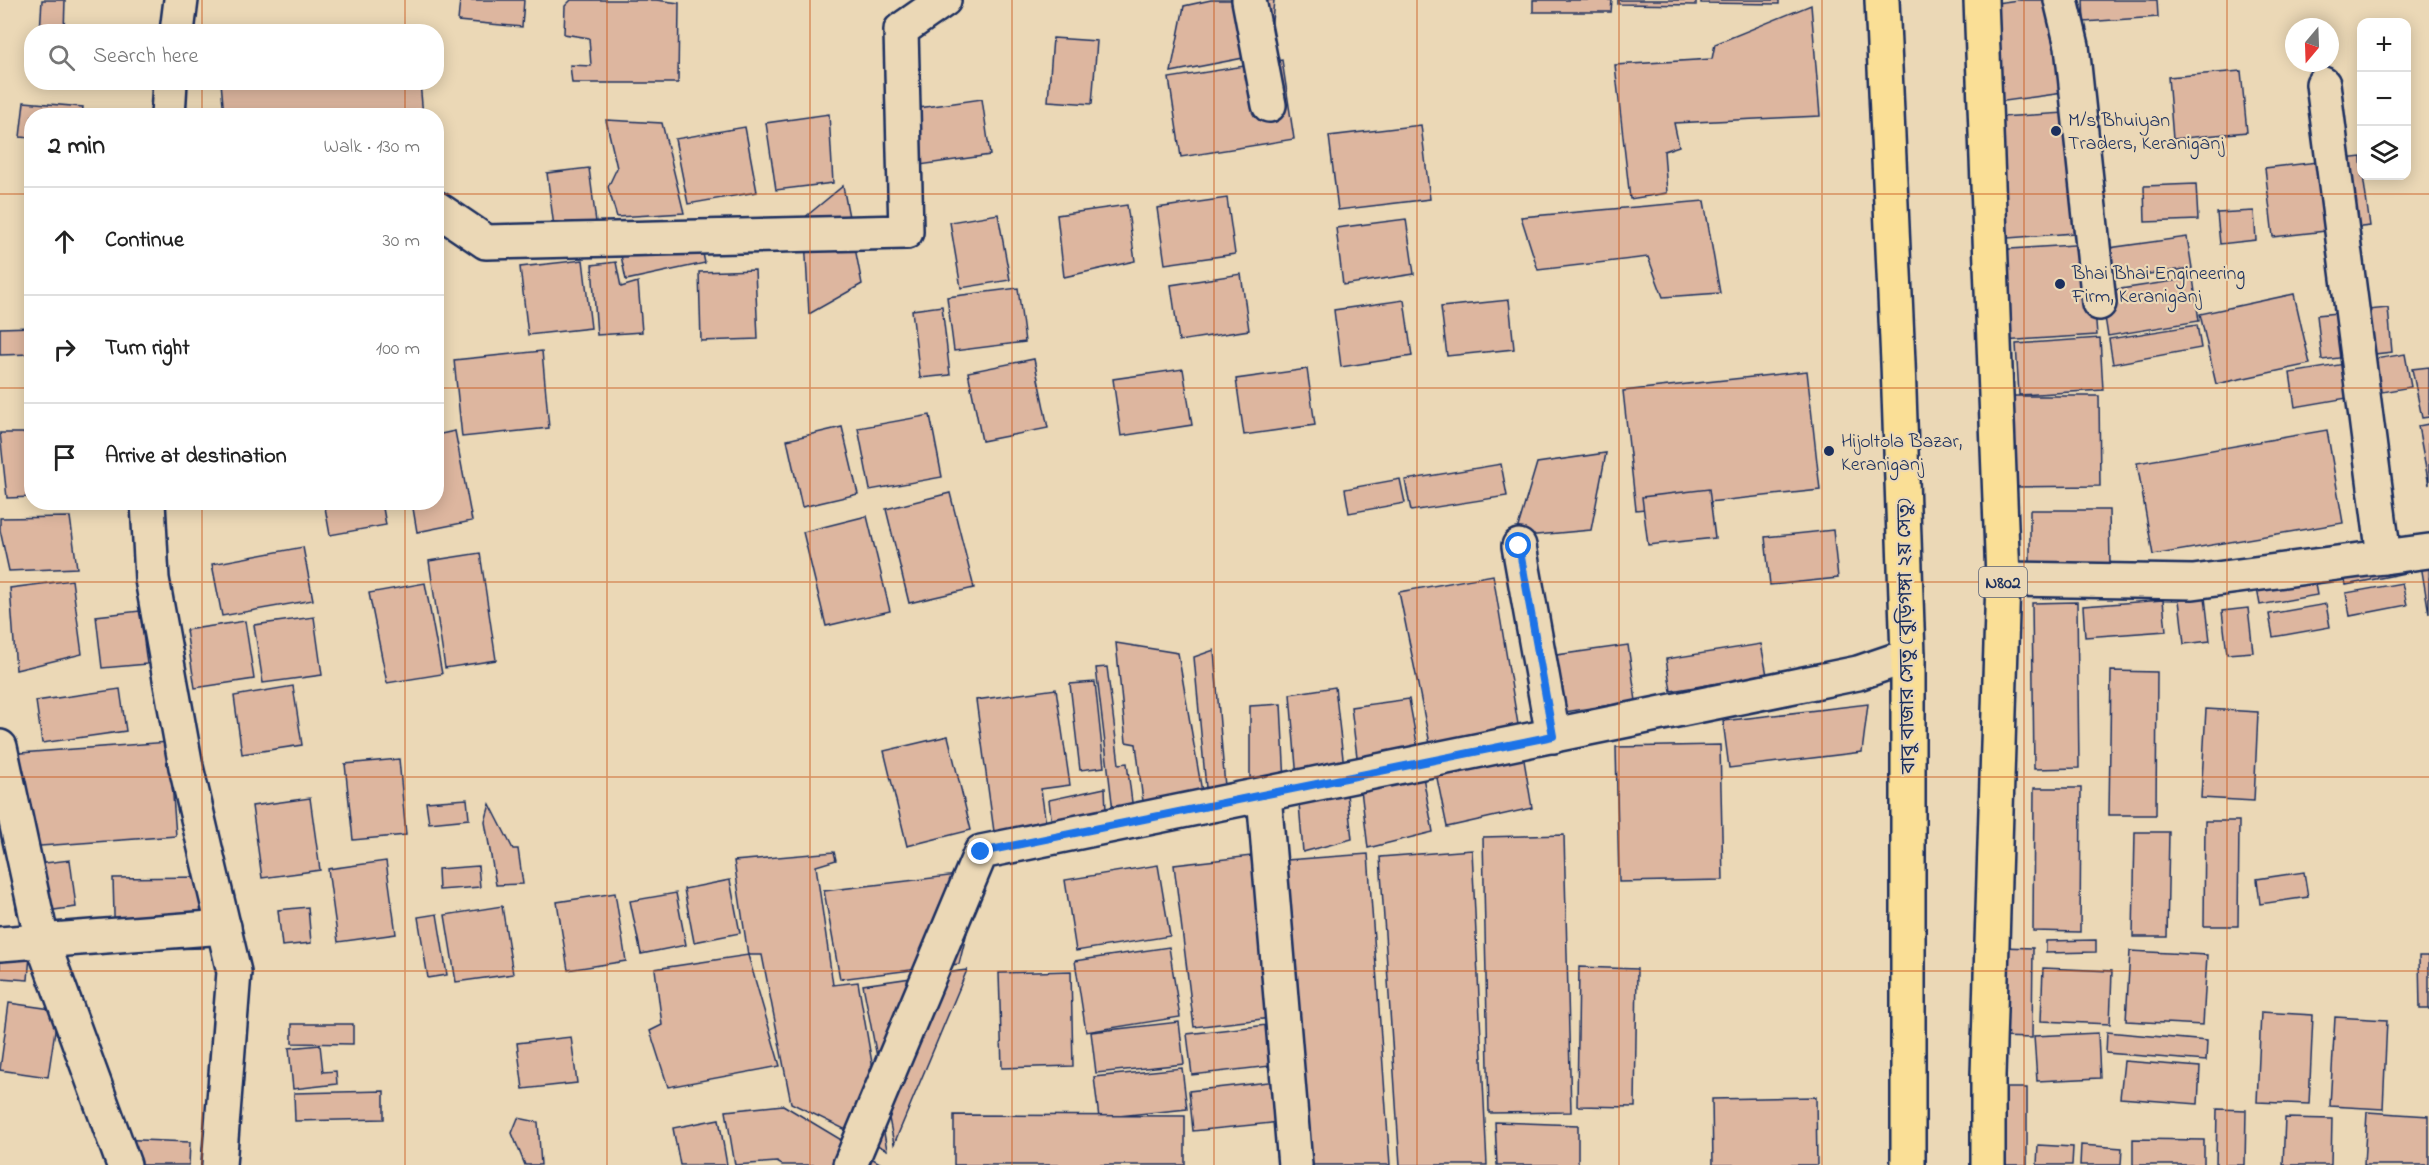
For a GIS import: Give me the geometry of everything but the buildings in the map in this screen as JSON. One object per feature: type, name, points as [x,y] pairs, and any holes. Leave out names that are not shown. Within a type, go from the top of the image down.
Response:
[{"type":"highway","name":"বাবু বাজার সেতু (বুড়িগঙ্গা ২য় সেতু)","points":[[1882,0],[1899,363],[1908,656],[1908,1165]]},
{"type":"highway","name":"N802","points":[[1981,0],[2003,579],[1988,1076],[1988,1165]]},
{"type":"street","points":[[178,24],[181,0]]},
{"type":"street","points":[[444,213],[486,242],[906,232],[901,30],[944,0]]},
{"type":"street","points":[[1249,0],[1269,105]]},
{"type":"street","points":[[2061,0],[2072,46],[2099,303]]},
{"type":"street","points":[[2323,84],[2384,557]]},
{"type":"street","points":[[168,108],[170,90]]},
{"type":"street","points":[[148,510],[152,579],[177,720],[234,972],[219,1165]]},
{"type":"street","points":[[1519,546],[1553,736]]},
{"type":"street","points":[[2003,579],[2193,582],[2429,551]]},
{"type":"street","points":[[850,1165],[981,852],[1858,673],[1908,656]]},
{"type":"street","points":[[0,747],[42,941],[124,1165]]},
{"type":"street","points":[[1264,795],[1295,1165]]},
{"type":"street","points":[[0,944],[224,927]]},
{"type":"place","name":"M/s Bhuiyan Traders, Keraniganj","points":[[2056,131]]},
{"type":"place","name":"Bhai Bhai Engineering Firm, Keraniganj","points":[[2060,284]]},
{"type":"place","name":"Hijoltola Bazar, Keraniganj","points":[[1829,451]]},
{"type":"route","points":[[981,852],[1553,736],[1519,546]]}]
